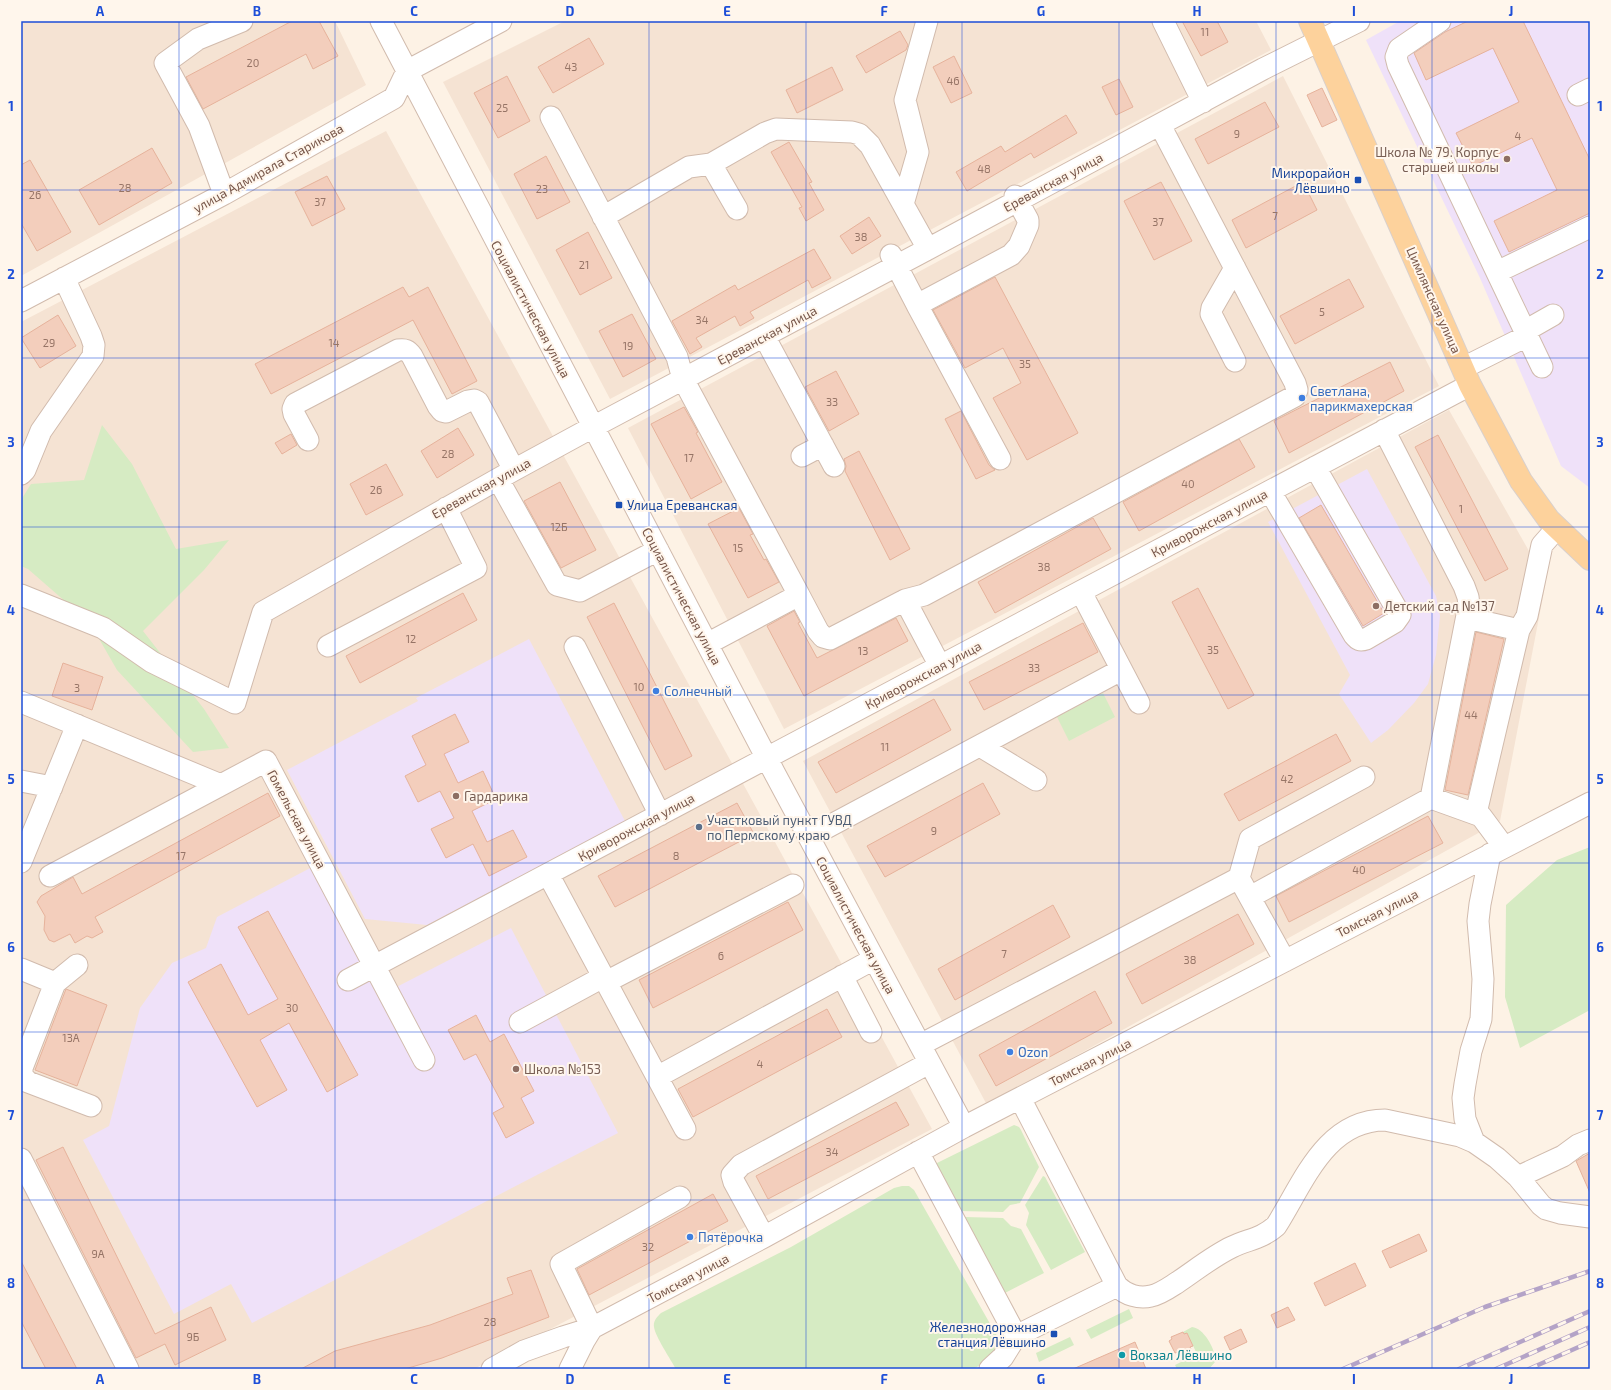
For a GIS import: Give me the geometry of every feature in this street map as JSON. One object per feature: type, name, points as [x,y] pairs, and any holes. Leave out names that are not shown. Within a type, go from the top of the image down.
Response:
[{"type":"main road","name":"Цимлянская улица","points":[[1310,21],[1467,376],[1521,481],[1549,520],[1590,559]]},
{"type":"street","points":[[224,194],[199,126],[165,63],[198,39],[242,21]]},
{"type":"street","name":"Социалистическая улица","points":[[380,21],[767,758],[964,1127]]},
{"type":"street","points":[[407,71],[501,21]]},
{"type":"street","points":[[903,204],[918,152],[905,100],[927,21]]},
{"type":"street","points":[[1163,21],[1203,102]]},
{"type":"street","name":"Ереванская улица","points":[[21,595],[103,628],[152,662],[235,703],[263,612],[506,474],[764,336],[894,261],[928,249],[1017,198],[1160,125],[1263,69],[1359,21]]},
{"type":"street","points":[[1440,21],[1405,44],[1399,49],[1396,57],[1401,72],[1542,367]]},
{"type":"street","name":"улица Адмирала Старикова","points":[[22,297],[64,278],[224,194],[394,98],[407,71]]},
{"type":"street","points":[[551,117],[676,357],[683,379],[818,631],[823,637],[830,639],[905,600],[931,591],[1295,396],[1297,390],[1295,383],[1160,125]]},
{"type":"street","points":[[603,216],[690,168],[711,164],[765,133],[776,129],[852,132],[859,134],[870,145],[928,249]]},
{"type":"street","points":[[711,164],[737,209]]},
{"type":"street","points":[[917,305],[1016,251],[1028,225],[1028,220],[1017,198]]},
{"type":"street","points":[[1497,272],[1590,227]]},
{"type":"street","points":[[894,261],[1000,459]]},
{"type":"street","points":[[1235,268],[1212,308],[1211,314],[1235,361]]},
{"type":"street","points":[[21,474],[25,470],[41,431],[93,356],[94,345],[91,336],[64,278]]},
{"type":"street","name":"Криворожская улица","points":[[348,980],[1384,430],[1467,376],[1553,315]]},
{"type":"street","points":[[764,336],[834,466]]},
{"type":"street","points":[[308,440],[294,414],[293,409],[295,404],[398,350],[404,349],[409,351],[442,411],[446,412],[468,401],[474,400],[478,402],[506,474],[557,585],[580,591],[658,550]]},
{"type":"street","points":[[1384,430],[1464,586],[1468,597],[1469,605],[1467,618],[1431,798]]},
{"type":"street","points":[[802,456],[823,445]]},
{"type":"street","points":[[1270,491],[1354,635],[1358,639],[1366,639],[1395,622],[1400,615],[1315,467]]},
{"type":"street","points":[[328,646],[476,568],[446,508]]},
{"type":"street","points":[[1476,813],[1519,630],[1527,616],[1542,545],[1557,528]]},
{"type":"street","points":[[1081,592],[1139,703]]},
{"type":"street","points":[[707,644],[799,595]]},
{"type":"street","points":[[905,600],[940,666]]},
{"type":"street","points":[[1467,618],[1519,630]]},
{"type":"street","points":[[574,648],[660,815]]},
{"type":"street","points":[[809,837],[1122,670]]},
{"type":"street","points":[[21,702],[221,785]]},
{"type":"street","points":[[21,862],[77,725]]},
{"type":"street","points":[[980,746],[1036,780]]},
{"type":"street","name":"Гомельская улица","points":[[221,785],[266,761],[375,966]]},
{"type":"street","points":[[764,1237],[734,1182],[732,1175],[741,1165],[925,1054],[1239,878],[1250,839],[1364,777]]},
{"type":"street","points":[[21,781],[52,787]]},
{"type":"street","points":[[50,876],[221,785]]},
{"type":"street","points":[[1250,897],[1431,798],[1476,813],[1485,820],[1497,851],[1480,904],[1478,921],[1483,979],[1481,1019],[1471,1051],[1463,1098],[1465,1119],[1474,1142]]},
{"type":"street","name":"Томская улица","points":[[492,1369],[524,1351],[592,1328],[764,1237],[964,1127],[1590,802]]},
{"type":"street","points":[[548,874],[685,1129]]},
{"type":"street","points":[[1239,878],[1285,961]]},
{"type":"street","points":[[520,1022],[793,885]]},
{"type":"street","points":[[657,1077],[874,959]]},
{"type":"street","points":[[77,965],[54,983],[22,1068],[22,1076],[28,1082],[91,1106]]},
{"type":"street","points":[[375,966],[424,1060]]},
{"type":"street","points":[[21,969],[54,983]]},
{"type":"street","points":[[842,976],[871,1032]]},
{"type":"street","points":[[1020,1098],[1117,1286],[1123,1291],[1137,1297],[1151,1296],[1165,1291],[1230,1248],[1246,1240],[1262,1236],[1269,1232],[1276,1226],[1312,1165],[1321,1153],[1341,1134],[1362,1123],[1374,1120],[1385,1120],[1454,1134],[1474,1142],[1497,1158],[1518,1176],[1536,1201],[1546,1209],[1560,1213],[1590,1217]]},
{"type":"street","points":[[1518,1176],[1563,1156],[1590,1140]]},
{"type":"street","points":[[918,1152],[1016,1336]]},
{"type":"street","points":[[21,1159],[128,1369]]},
{"type":"street","points":[[570,1369],[592,1328],[561,1264],[680,1197]]},
{"type":"street","points":[[990,1369],[1003,1357],[1016,1336],[1117,1286]]},
{"type":"shaded area","points":[[21,21],[335,21],[366,85],[21,276]]},
{"type":"shaded area","points":[[565,21],[1256,21],[1271,50],[610,399],[443,82]]},
{"type":"shaded area","name":"Школа № 79. Корпус старшей школы","points":[[1400,21],[1590,21],[1590,488],[1561,466],[1480,278],[1366,40]]},
{"type":"shaded area","points":[[1283,76],[1439,386],[784,729],[628,428]]},
{"type":"shaded area","points":[[386,131],[932,1129],[474,1369],[21,1369],[21,322]]},
{"type":"shaded area","points":[[1449,410],[1546,581],[1500,821],[987,1105],[803,761]]},
{"type":"shaded area","name":"Детский сад №137","points":[[1367,469],[1436,596],[1440,616],[1436,655],[1428,684],[1414,703],[1388,730],[1371,743],[1339,694],[1350,675],[1268,522]]},
{"type":"shaded area","name":"Гардарика","points":[[529,639],[625,821],[427,925],[365,919],[287,770],[418,701],[416,698]]},
{"type":"shaded area","points":[[316,865],[383,994],[511,928],[618,1133],[252,1323],[231,1284],[174,1314],[83,1140],[109,1126],[140,1008],[172,963],[206,948],[217,917]]},
{"type":"green space","points":[[102,425],[132,464],[176,549],[229,540],[204,570],[143,631],[204,709],[229,748],[193,752],[117,670],[90,623],[28,569],[21,566],[21,500],[31,484],[84,480]]},
{"type":"green space","points":[[1103,693],[1115,717],[1069,741],[1057,717]]},
{"type":"green space","points":[[1590,847],[1590,1010],[1520,1048],[1505,997],[1506,905],[1557,860]]},
{"type":"green space","points":[[1014,1125],[1019,1127],[1021,1130],[1039,1167],[1020,1203],[1010,1205],[1003,1212],[959,1211],[936,1166],[937,1163]]},
{"type":"green space","points":[[1043,1176],[1045,1177],[1085,1252],[1051,1270],[1026,1225],[1029,1213],[1025,1205]]},
{"type":"green space","points":[[909,1186],[914,1190],[1001,1343],[990,1360],[973,1369],[676,1369],[655,1331],[655,1321],[661,1313],[791,1247],[894,1188]]},
{"type":"green space","points":[[965,1217],[1003,1218],[1011,1226],[1021,1229],[1044,1273],[1001,1295]]},
{"type":"green space","points":[[1129,1309],[1133,1318],[1091,1339],[1086,1330]]},
{"type":"green space","points":[[1192,1327],[1201,1331],[1212,1346],[1215,1362],[1209,1369],[1177,1369],[1175,1365],[1197,1354],[1187,1333],[1184,1334],[1183,1332]]},
{"type":"green space","points":[[1070,1337],[1074,1345],[1039,1362],[1036,1353]]},
{"type":"building","points":[[292,21],[319,21],[338,56],[313,69],[306,54],[203,109],[186,77]]},
{"type":"building","points":[[1182,21],[1217,21],[1228,42],[1201,56]]},
{"type":"building","points":[[1468,21],[1523,21],[1590,160],[1590,213],[1509,252],[1494,221],[1557,190],[1532,138],[1473,166],[1456,133],[1519,102],[1493,48],[1426,80],[1414,53],[1445,32]]},
{"type":"building","points":[[900,31],[908,45],[906,50],[866,73],[856,56]]},
{"type":"building","points":[[589,38],[604,64],[553,93],[538,67]]},
{"type":"building","points":[[954,56],[972,93],[951,103],[933,67]]},
{"type":"building","points":[[832,67],[843,90],[797,113],[786,90]]},
{"type":"building","points":[[507,76],[530,121],[498,138],[474,93]]},
{"type":"building","points":[[1119,79],[1133,107],[1116,115],[1102,87]]},
{"type":"building","points":[[1322,88],[1337,120],[1322,127],[1307,95]]},
{"type":"building","points":[[1265,102],[1279,127],[1208,164],[1195,139]]},
{"type":"building","points":[[1066,115],[1077,133],[1034,158],[1031,153],[967,191],[956,172],[1001,146],[1005,152]]},
{"type":"building","points":[[789,142],[812,182],[809,183],[824,210],[806,221],[799,208],[802,207],[771,152]]},
{"type":"building","points":[[152,148],[172,183],[99,225],[79,190]]},
{"type":"building","points":[[546,156],[570,202],[537,219],[514,174]]},
{"type":"building","points":[[30,160],[71,232],[37,251],[21,223],[21,165]]},
{"type":"building","points":[[327,176],[345,209],[312,226],[295,192]]},
{"type":"building","points":[[1161,182],[1192,241],[1154,260],[1124,201]]},
{"type":"building","points":[[1303,182],[1317,210],[1246,248],[1232,220]]},
{"type":"building","points":[[869,217],[881,236],[852,254],[840,236]]},
{"type":"building","points":[[588,232],[612,278],[580,295],[556,250]]},
{"type":"building","points":[[814,249],[831,278],[812,288],[808,280],[750,312],[754,318],[740,326],[735,316],[696,338],[702,347],[690,354],[672,321],[735,285],[738,290]]},
{"type":"building","points":[[995,277],[1078,433],[1027,460],[993,398],[1021,383],[1003,348],[965,368],[933,310]]},
{"type":"building","points":[[1349,279],[1364,307],[1295,344],[1280,316]]},
{"type":"building","points":[[403,287],[409,297],[428,287],[477,381],[452,394],[413,320],[271,394],[255,364]]},
{"type":"building","points":[[632,314],[656,359],[623,377],[599,331]]},
{"type":"building","points":[[58,315],[76,346],[40,368],[21,338]]},
{"type":"building","points":[[1390,362],[1404,391],[1289,453],[1274,421]]},
{"type":"building","points":[[836,371],[859,414],[829,431],[805,387]]},
{"type":"building","points":[[684,407],[722,482],[691,499],[651,424]]},
{"type":"building","points":[[961,411],[989,465],[995,470],[976,479],[945,419]]},
{"type":"building","points":[[458,428],[474,455],[437,478],[421,451]]},
{"type":"building","points":[[291,434],[297,445],[282,454],[275,443]]},
{"type":"building","points":[[1438,435],[1508,569],[1485,581],[1415,447]]},
{"type":"building","points":[[1239,439],[1255,467],[1139,531],[1123,502]]},
{"type":"building","points":[[859,451],[910,549],[890,560],[845,471],[846,466],[844,459]]},
{"type":"building","points":[[386,464],[403,495],[366,515],[350,484]]},
{"type":"building","points":[[560,482],[596,550],[561,568],[524,501]]},
{"type":"building","points":[[1321,505],[1384,613],[1363,626],[1299,518]]},
{"type":"building","points":[[739,508],[753,534],[750,535],[764,560],[766,559],[779,582],[748,598],[708,524]]},
{"type":"building","points":[[1093,518],[1111,549],[995,613],[978,582]]},
{"type":"building","points":[[1198,588],[1254,695],[1228,709],[1172,602]]},
{"type":"building","points":[[463,593],[477,620],[360,683],[346,656]]},
{"type":"building","points":[[614,603],[692,756],[665,770],[587,617]]},
{"type":"building","points":[[794,611],[800,622],[798,623],[817,658],[896,618],[908,641],[804,696],[767,626]]},
{"type":"building","points":[[1083,623],[1098,652],[984,710],[969,682]]},
{"type":"building","points":[[1476,632],[1504,639],[1468,795],[1445,790]]},
{"type":"building","points":[[63,663],[103,677],[92,710],[52,696]]},
{"type":"building","points":[[934,699],[951,730],[836,793],[818,762]]},
{"type":"building","points":[[455,714],[469,742],[444,754],[458,783],[483,771],[496,799],[472,811],[487,842],[513,830],[527,857],[489,876],[473,844],[446,858],[431,829],[454,818],[440,791],[418,802],[405,776],[426,765],[412,736]]},
{"type":"building","points":[[1336,734],[1351,761],[1239,821],[1224,794]]},
{"type":"building","points":[[983,783],[1000,814],[885,877],[867,846]]},
{"type":"building","points":[[268,793],[280,816],[95,917],[103,932],[92,938],[87,936],[75,943],[70,934],[54,942],[49,940],[44,930],[45,916],[37,902],[41,896],[73,877],[82,894]]},
{"type":"building","points":[[737,803],[754,834],[615,907],[598,876]]},
{"type":"building","points":[[1428,816],[1443,843],[1289,922],[1276,896]]},
{"type":"building","points":[[788,902],[803,930],[653,1008],[639,980]]},
{"type":"building","points":[[1053,905],[1070,937],[955,1000],[938,969]]},
{"type":"building","points":[[268,911],[358,1075],[327,1092],[289,1023],[260,1040],[287,1090],[257,1107],[188,982],[221,964],[248,1015],[278,999],[238,927]]},
{"type":"building","points":[[1238,914],[1254,944],[1142,1004],[1126,974]]},
{"type":"building","points":[[66,989],[107,1005],[77,1086],[35,1070]]},
{"type":"building","points":[[1095,991],[1112,1023],[996,1086],[979,1055]]},
{"type":"building","points":[[827,1009],[842,1037],[693,1117],[678,1089]]},
{"type":"building","points":[[476,1015],[490,1042],[504,1034],[534,1091],[521,1098],[534,1123],[506,1138],[493,1113],[504,1107],[476,1054],[464,1060],[448,1030]]},
{"type":"building","points":[[896,1102],[909,1125],[768,1199],[756,1176]]},
{"type":"building","points":[[63,1147],[155,1334],[211,1307],[226,1340],[175,1365],[165,1344],[136,1358],[36,1160]]},
{"type":"building","points":[[1590,1153],[1590,1193],[1576,1161]]},
{"type":"building","points":[[713,1194],[728,1221],[589,1295],[577,1269]]},
{"type":"building","points":[[1419,1234],[1427,1251],[1390,1268],[1382,1251]]},
{"type":"building","points":[[21,1261],[77,1369],[46,1369],[21,1321]]},
{"type":"building","points":[[1355,1263],[1366,1286],[1325,1306],[1314,1283]]},
{"type":"building","points":[[531,1270],[549,1317],[442,1358],[405,1369],[301,1369],[335,1351],[430,1325],[513,1294],[507,1278]]},
{"type":"building","points":[[1288,1307],[1295,1320],[1277,1328],[1271,1315]]},
{"type":"building","points":[[1241,1329],[1247,1342],[1230,1350],[1224,1337]]},
{"type":"building","points":[[1183,1332],[1184,1334],[1187,1333],[1193,1346],[1190,1347],[1191,1349],[1179,1354],[1178,1352],[1175,1353],[1169,1341],[1172,1339],[1171,1337]]},
{"type":"building","name":"Вокзал Лёвшино","points":[[1135,1342],[1146,1369],[1073,1369]]},
{"type":"railway","points":[[1343,1369],[1485,1307],[1590,1271]]},
{"type":"railway","points":[[1459,1369],[1590,1311]]},
{"type":"railway","points":[[1496,1369],[1590,1327]]},
{"type":"railway","points":[[1529,1369],[1590,1342]]},
{"type":"place","name":"Школа № 79. Корпус старшей школы","points":[[1507,159]]},
{"type":"place","name":"Микрорайон Лёвшино","points":[[1358,180]]},
{"type":"place","name":"Светлана, парикмахерская","points":[[1302,398]]},
{"type":"place","name":"Улица Ереванская","points":[[619,505]]},
{"type":"place","name":"Детский сад №137","points":[[1376,606]]},
{"type":"place","name":"Солнечный","points":[[656,691]]},
{"type":"place","name":"Гардарика","points":[[456,796]]},
{"type":"place","name":"Участковый пункт ГУВД по Пермскому краю","points":[[699,827]]},
{"type":"place","name":"Ozon","points":[[1010,1052]]},
{"type":"place","name":"Школа №153","points":[[516,1069]]},
{"type":"place","name":"Пятёрочка","points":[[690,1237]]},
{"type":"place","name":"Железнодорожная станция Лёвшино","points":[[1054,1334]]},
{"type":"place","name":"Вокзал Лёвшино","points":[[1122,1355]]}]
